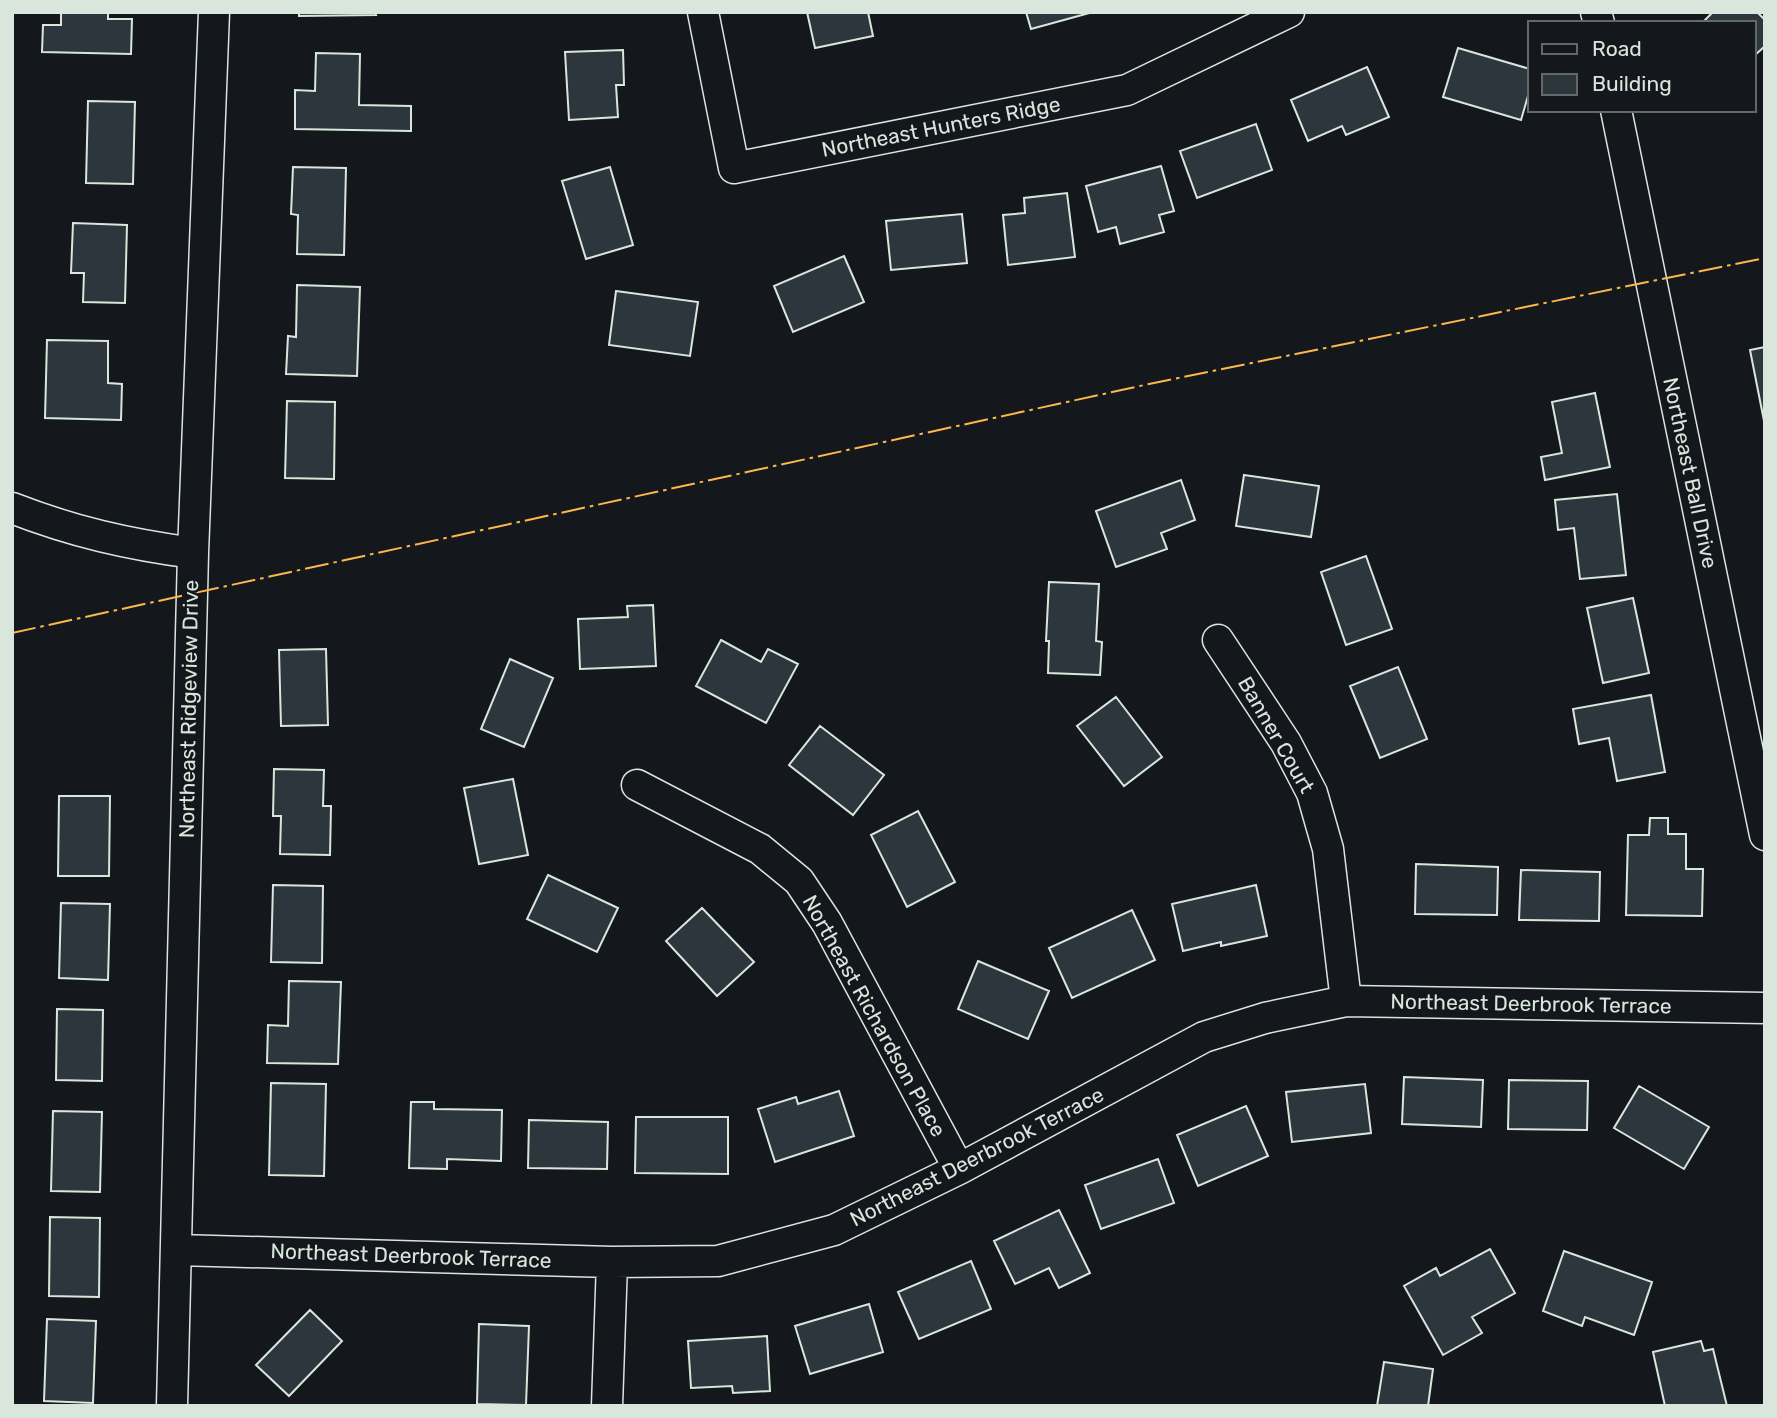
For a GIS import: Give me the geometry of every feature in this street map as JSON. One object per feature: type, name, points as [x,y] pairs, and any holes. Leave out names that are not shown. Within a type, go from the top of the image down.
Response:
[{"type":"street","name":"Northeast Ridgeview Drive","points":[[172,1406],[193,554],[214,12]]},
{"type":"street","name":"Northeast Hunters Ridge","points":[[703,12],[734,168],[1128,90],[1289,12]]},
{"type":"street","name":"Northeast Ball Drive","points":[[1616,112],[1765,835]]},
{"type":"street","points":[[12,508],[61,527],[107,539],[193,554]]},
{"type":"street","name":"Banner Court","points":[[1218,640],[1286,743],[1312,793],[1328,849],[1346,1001]]},
{"type":"street","name":"Northeast Richardson Place","points":[[637,785],[760,849],[799,881],[827,923],[959,1169]]},
{"type":"street","name":"Northeast Deerbrook Terrace","points":[[177,1250],[612,1262],[718,1261],[834,1230],[959,1169],[1204,1037],[1265,1018],[1346,1001],[1765,1008]]},
{"type":"street","points":[[607,1406],[612,1262]]},
{"type":"building","points":[[61,12],[108,12],[108,19],[132,19],[131,54],[42,52],[43,25],[61,25]]},
{"type":"building","points":[[299,12],[375,12],[376,15],[299,16]]},
{"type":"building","points":[[807,12],[868,12],[873,36],[815,48]]},
{"type":"building","points":[[1026,12],[1093,12],[1031,29]]},
{"type":"building","points":[[1713,12],[1757,12],[1765,20],[1765,46],[1756,54],[1756,21],[1704,21]]},
{"type":"building","points":[[1458,48],[1528,68],[1528,96],[1521,120],[1443,97]]},
{"type":"building","points":[[623,50],[624,85],[616,85],[618,117],[569,120],[565,52]]},
{"type":"building","points":[[316,53],[360,54],[359,105],[411,106],[411,131],[295,129],[295,90],[315,91]]},
{"type":"building","points":[[1367,67],[1389,117],[1346,135],[1342,126],[1308,141],[1291,100]]},
{"type":"building","points":[[88,101],[135,102],[133,184],[86,183]]},
{"type":"building","points":[[1256,124],[1272,170],[1197,198],[1180,151]]},
{"type":"building","points":[[1161,166],[1174,211],[1159,215],[1164,232],[1120,244],[1116,227],[1098,232],[1086,186]]},
{"type":"building","points":[[293,167],[346,168],[344,255],[297,254],[298,215],[291,214]]},
{"type":"building","points":[[610,167],[633,245],[586,259],[562,181]]},
{"type":"building","points":[[1067,193],[1075,257],[1008,265],[1003,215],[1025,213],[1024,198]]},
{"type":"building","points":[[962,214],[967,263],[891,270],[886,221]]},
{"type":"building","points":[[73,223],[127,225],[125,303],[83,302],[84,273],[71,273]]},
{"type":"building","points":[[844,256],[864,302],[793,332],[774,286]]},
{"type":"building","points":[[297,285],[360,287],[357,376],[286,374],[288,336],[296,337]]},
{"type":"building","points":[[616,291],[698,302],[690,356],[609,345]]},
{"type":"building","points":[[47,340],[108,341],[108,383],[122,384],[121,420],[45,418]]},
{"type":"building","points":[[1765,347],[1765,426],[1750,350]]},
{"type":"building","points":[[1595,393],[1610,467],[1545,480],[1541,457],[1562,453],[1552,402]]},
{"type":"building","points":[[287,401],[335,402],[334,479],[285,478]]},
{"type":"building","points":[[1244,475],[1319,486],[1311,537],[1236,526]]},
{"type":"building","points":[[1181,480],[1195,520],[1161,533],[1167,549],[1116,567],[1096,511]]},
{"type":"building","points":[[1617,494],[1626,575],[1580,579],[1574,528],[1558,530],[1555,500]]},
{"type":"building","points":[[1366,556],[1392,629],[1346,645],[1321,572]]},
{"type":"building","points":[[1049,582],[1099,584],[1096,641],[1102,642],[1100,675],[1048,673],[1049,641],[1046,641]]},
{"type":"building","points":[[1633,598],[1649,673],[1603,683],[1587,608]]},
{"type":"building","points":[[653,605],[656,666],[580,669],[578,619],[628,617],[627,606]]},
{"type":"building","points":[[721,640],[761,662],[768,649],[798,664],[766,723],[696,686]]},
{"type":"building","points":[[326,649],[328,725],[281,726],[279,650]]},
{"type":"building","points":[[510,659],[553,678],[524,747],[481,729]]},
{"type":"building","points":[[1398,667],[1427,739],[1380,758],[1350,686]]},
{"type":"building","points":[[1651,695],[1665,772],[1617,781],[1609,738],[1579,744],[1573,709]]},
{"type":"building","points":[[1116,697],[1162,757],[1124,786],[1077,726]]},
{"type":"building","points":[[820,726],[884,775],[853,815],[789,765]]},
{"type":"building","points":[[274,769],[324,770],[323,806],[331,806],[330,855],[280,854],[281,816],[273,816]]},
{"type":"building","points":[[513,779],[528,855],[479,864],[464,788]]},
{"type":"building","points":[[59,796],[110,796],[109,876],[58,876]]},
{"type":"building","points":[[918,811],[955,882],[907,907],[871,835]]},
{"type":"building","points":[[1650,818],[1668,818],[1668,834],[1686,834],[1686,869],[1703,869],[1702,916],[1626,915],[1628,835],[1649,835]]},
{"type":"building","points":[[1416,864],[1498,867],[1497,915],[1415,914]]},
{"type":"building","points":[[1521,870],[1600,872],[1599,921],[1519,920]]},
{"type":"building","points":[[548,875],[618,908],[597,952],[527,919]]},
{"type":"building","points":[[273,885],[323,886],[322,963],[271,962]]},
{"type":"building","points":[[1256,885],[1267,936],[1221,946],[1221,942],[1183,951],[1172,904]]},
{"type":"building","points":[[61,903],[110,904],[108,980],[59,978]]},
{"type":"building","points":[[702,908],[754,962],[717,996],[666,941]]},
{"type":"building","points":[[1132,910],[1155,960],[1072,998],[1049,948]]},
{"type":"building","points":[[978,961],[1049,991],[1028,1039],[958,1009]]},
{"type":"building","points":[[289,981],[341,982],[338,1064],[267,1063],[268,1025],[288,1026]]},
{"type":"building","points":[[57,1009],[103,1010],[102,1081],[56,1080]]},
{"type":"building","points":[[1404,1077],[1483,1080],[1481,1127],[1402,1124]]},
{"type":"building","points":[[1509,1080],[1588,1081],[1587,1130],[1508,1129]]},
{"type":"building","points":[[271,1083],[326,1084],[324,1176],[269,1175]]},
{"type":"building","points":[[1365,1084],[1371,1133],[1292,1142],[1286,1092]]},
{"type":"building","points":[[1639,1086],[1709,1127],[1684,1169],[1614,1128]]},
{"type":"building","points":[[839,1091],[854,1136],[775,1162],[758,1109],[796,1097],[798,1104]]},
{"type":"building","points":[[411,1102],[434,1102],[434,1109],[502,1110],[501,1161],[447,1159],[447,1169],[409,1168]]},
{"type":"building","points":[[1246,1106],[1268,1156],[1198,1186],[1177,1135]]},
{"type":"building","points":[[53,1111],[102,1112],[100,1192],[51,1191]]},
{"type":"building","points":[[636,1117],[728,1117],[728,1174],[635,1173]]},
{"type":"building","points":[[529,1120],[608,1122],[607,1169],[528,1168]]},
{"type":"building","points":[[1158,1159],[1174,1203],[1101,1229],[1085,1185]]},
{"type":"building","points":[[1059,1210],[1090,1273],[1059,1288],[1049,1268],[1015,1284],[994,1241]]},
{"type":"building","points":[[50,1217],[100,1218],[99,1297],[49,1296]]},
{"type":"building","points":[[1490,1249],[1515,1293],[1472,1317],[1482,1333],[1443,1355],[1404,1286],[1436,1268],[1440,1276]]},
{"type":"building","points":[[1564,1251],[1652,1282],[1634,1335],[1585,1317],[1582,1326],[1543,1311]]},
{"type":"building","points":[[971,1261],[991,1309],[919,1339],[898,1292]]},
{"type":"building","points":[[869,1304],[883,1352],[810,1374],[795,1326]]},
{"type":"building","points":[[310,1310],[342,1341],[289,1396],[256,1365]]},
{"type":"building","points":[[47,1319],[96,1321],[93,1403],[44,1401]]},
{"type":"building","points":[[479,1324],[529,1326],[526,1405],[477,1404]]},
{"type":"building","points":[[767,1336],[770,1391],[733,1393],[732,1386],[691,1388],[688,1341]]},
{"type":"building","points":[[1701,1341],[1704,1351],[1713,1349],[1727,1406],[1665,1406],[1653,1352]]},
{"type":"building","points":[[1384,1362],[1433,1369],[1428,1406],[1377,1406]]},
{"type":"power","points":[[12,633],[1149,384],[1765,258]]}]
